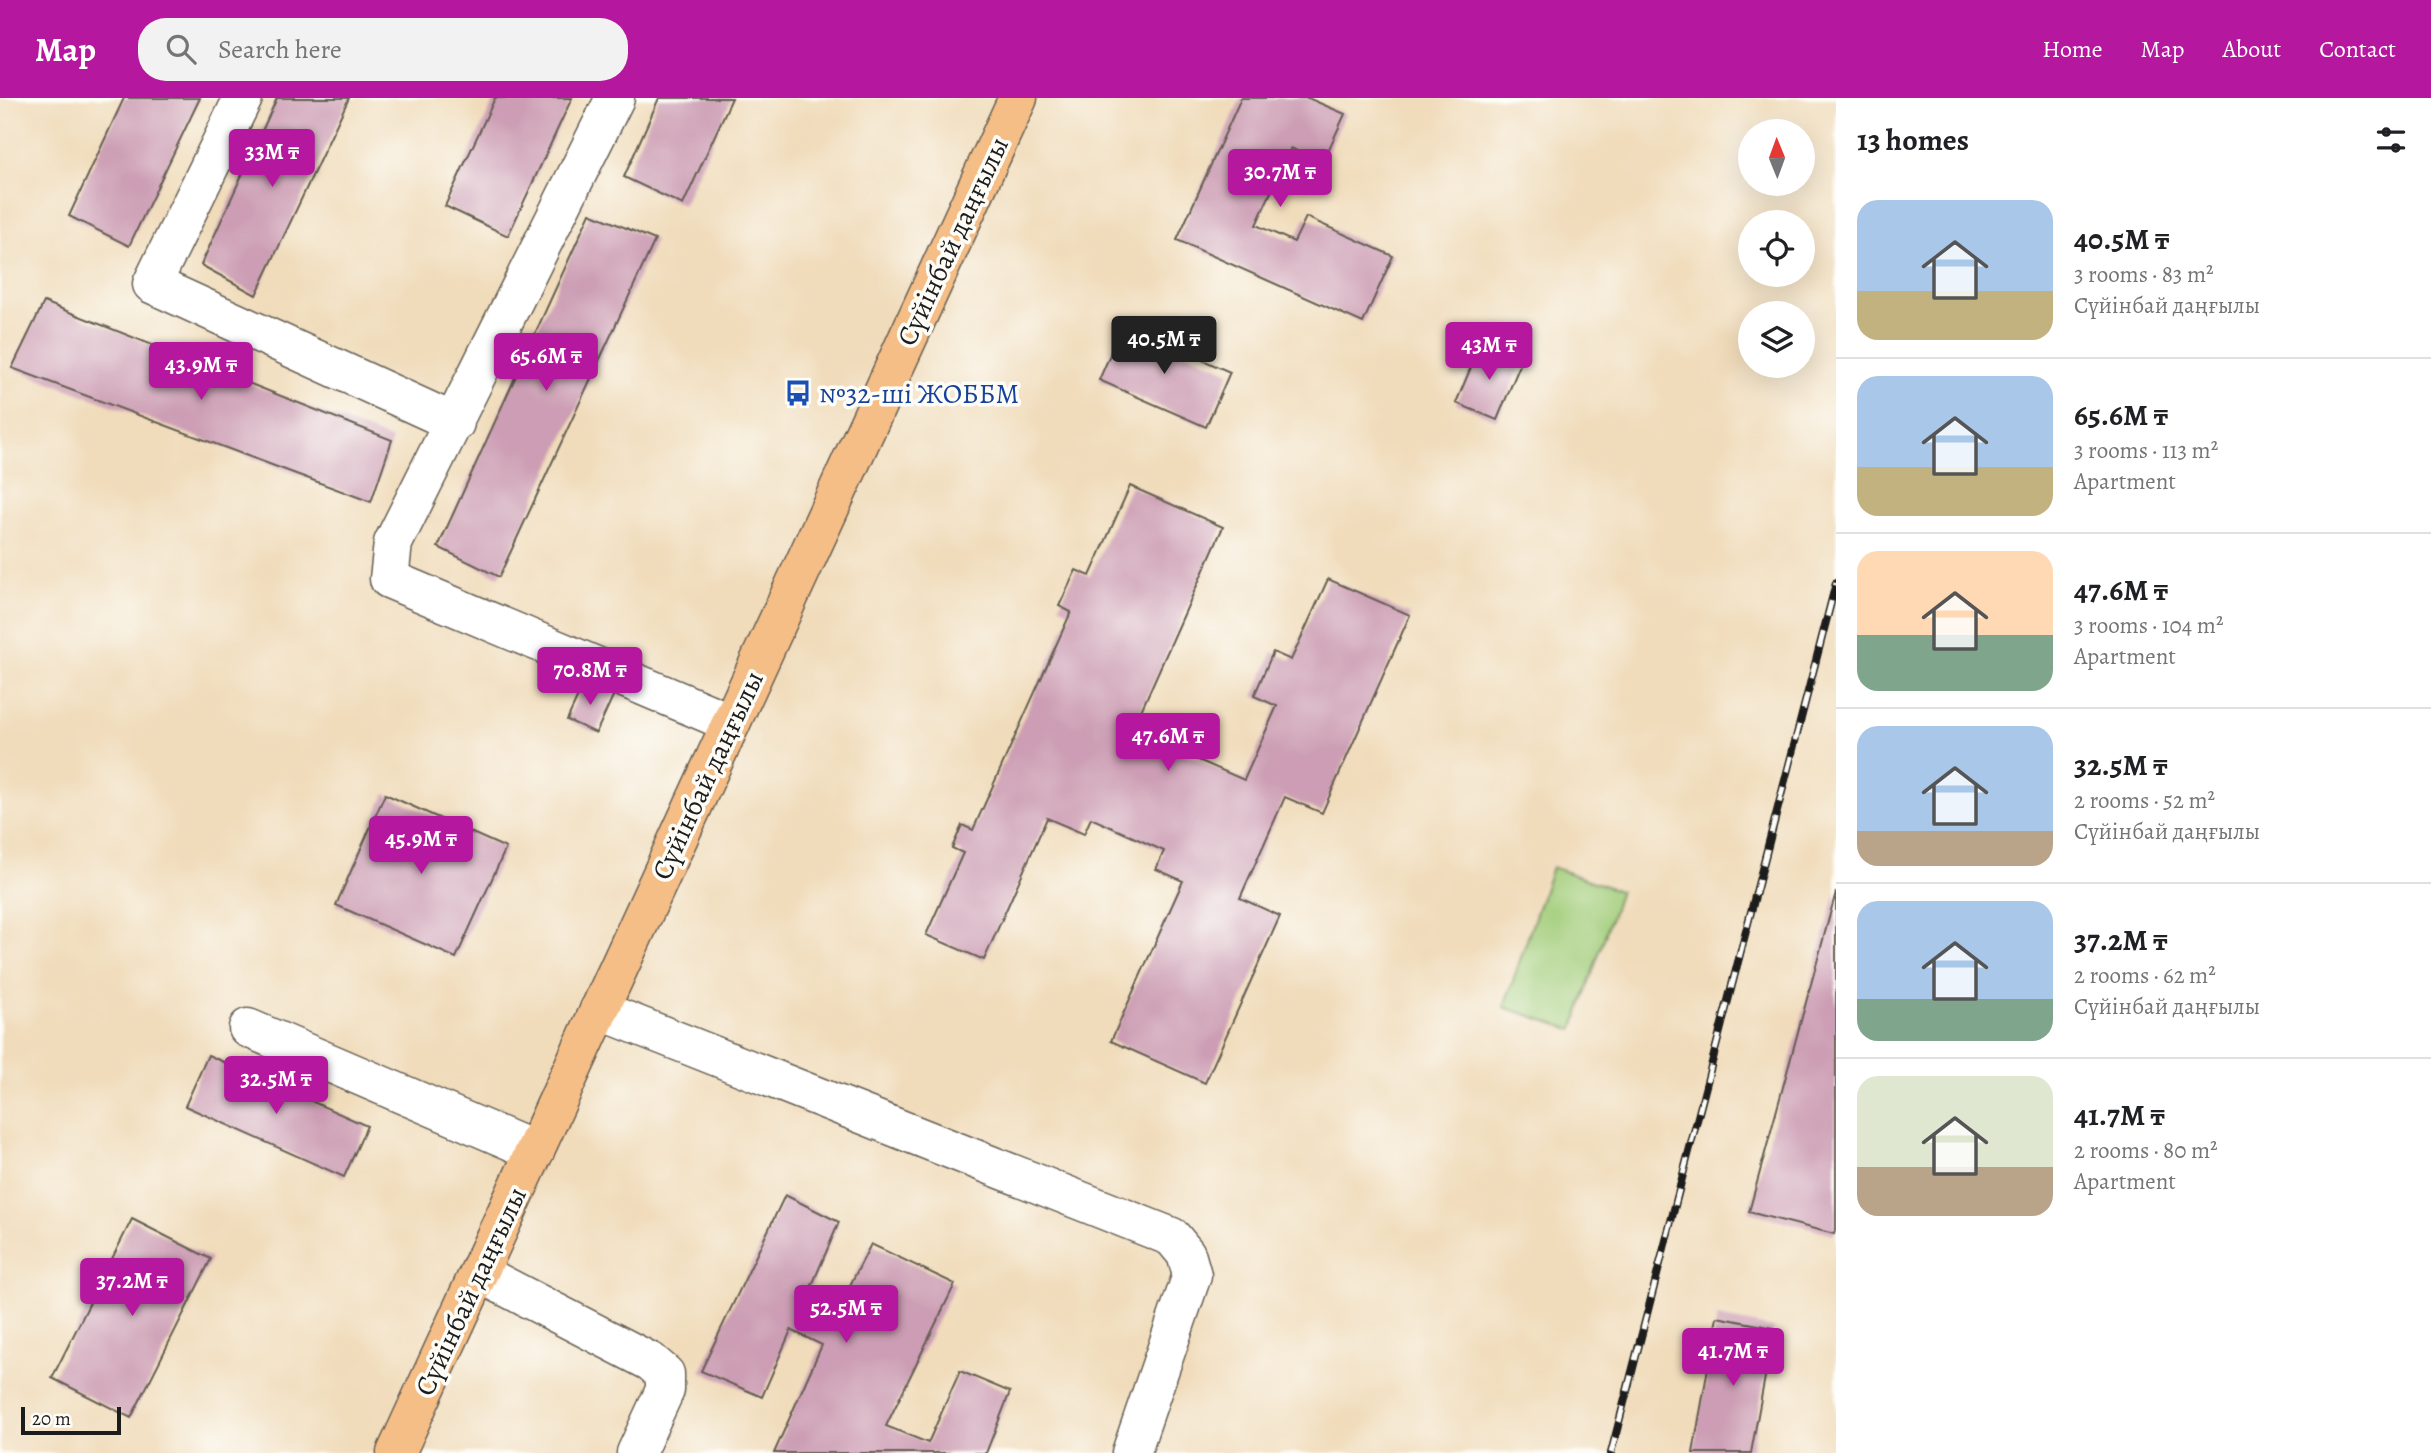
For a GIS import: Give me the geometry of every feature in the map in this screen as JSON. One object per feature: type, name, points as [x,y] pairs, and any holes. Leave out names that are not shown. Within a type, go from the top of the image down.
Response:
[{"type":"main road","name":"Сүйінбай даңғылы","points":[[396,1453],[1018,98]]},
{"type":"lane","points":[[243,98],[152,284],[456,423]]},
{"type":"lane","points":[[615,98],[456,423],[393,543],[389,579],[731,723]]},
{"type":"lane","points":[[599,1010],[1172,1237],[1186,1254],[1192,1275],[1130,1453]]},
{"type":"lane","points":[[248,1028],[534,1151]]},
{"type":"lane","points":[[479,1273],[652,1362],[665,1374],[665,1390],[636,1453]]},
{"type":"green space","points":[[1552,867],[1620,891],[1573,1030],[1504,1007]]},
{"type":"building","points":[[124,98],[200,98],[129,246],[69,216]]},
{"type":"building","points":[[277,98],[349,98],[256,295],[201,265]]},
{"type":"building","points":[[495,98],[572,98],[508,236],[445,206]]},
{"type":"building","points":[[659,98],[732,98],[683,205],[624,177]]},
{"type":"building","points":[[1241,98],[1308,98],[1345,114],[1323,162],[1291,148],[1256,225],[1294,242],[1306,217],[1393,256],[1363,323],[1177,240]]},
{"type":"building","points":[[590,213],[655,240],[499,577],[438,547]]},
{"type":"building","points":[[44,302],[392,440],[371,502],[12,368]]},
{"type":"building","points":[[1123,325],[1230,372],[1206,427],[1099,380]]},
{"type":"building","points":[[1481,343],[1522,360],[1497,420],[1456,403]]},
{"type":"building","points":[[1130,486],[1223,527],[1132,731],[1244,780],[1277,706],[1254,696],[1273,652],[1291,660],[1328,579],[1410,615],[1322,813],[1285,797],[1240,898],[1280,916],[1205,1083],[1111,1041],[1183,881],[1156,869],[1164,851],[1091,818],[1084,834],[1047,818],[984,960],[926,935],[963,853],[952,848],[962,825],[973,830],[1071,612],[1059,606],[1076,570],[1090,576]]},
{"type":"building","points":[[585,681],[614,694],[596,733],[567,720]]},
{"type":"building","points":[[385,794],[506,848],[456,958],[336,905]]},
{"type":"building","points":[[1836,892],[1836,1228],[1834,1234],[1749,1212]]},
{"type":"building","points":[[208,1055],[367,1126],[344,1177],[185,1106]]},
{"type":"building","points":[[785,1195],[839,1222],[810,1290],[842,1301],[871,1244],[955,1284],[886,1426],[928,1443],[960,1371],[1010,1392],[986,1453],[774,1453],[822,1345],[791,1330],[762,1397],[701,1371]]},
{"type":"building","points":[[132,1219],[211,1259],[131,1418],[52,1378]]},
{"type":"building","points":[[1717,1317],[1774,1328],[1751,1453],[1693,1453]]},
{"type":"railway","points":[[1611,1453],[1836,583]]},
{"type":"place","name":"№32-ші ЖОББМ","points":[[798,393]]}]
